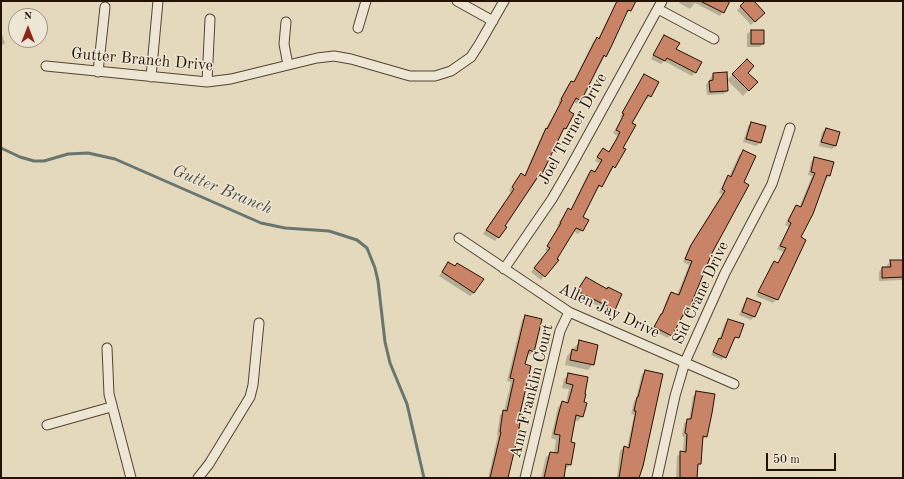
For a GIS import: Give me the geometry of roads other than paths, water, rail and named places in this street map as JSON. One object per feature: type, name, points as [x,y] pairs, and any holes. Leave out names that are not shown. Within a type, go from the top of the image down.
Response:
[{"type":"street","points":[[151,77],[158,1]]},
{"type":"street","points":[[358,28],[366,1]]},
{"type":"street","points":[[457,1],[493,21]]},
{"type":"street","name":"Gutter Branch Drive","points":[[46,66],[207,82],[231,80],[317,58],[334,56],[351,59],[410,76],[435,76],[458,67],[471,57],[504,1]]},
{"type":"street","points":[[660,5],[714,39]]},
{"type":"street","name":"Joel Turner Drive","points":[[504,269],[552,199],[660,5]]},
{"type":"street","points":[[98,72],[105,8]]},
{"type":"street","points":[[207,82],[210,19]]},
{"type":"street","points":[[286,22],[284,44],[288,65]]},
{"type":"street","name":"Sid Crane Drive","points":[[657,478],[675,396],[685,362],[725,272],[772,184],[790,128]]},
{"type":"street","name":"Allen Jay Drive","points":[[459,238],[569,312],[734,384]]},
{"type":"street","name":"Ann Franklin Court","points":[[525,478],[560,331],[569,312]]},
{"type":"street","points":[[198,478],[209,464],[250,397],[253,385],[259,323]]},
{"type":"street","points":[[107,348],[107,381],[111,407],[131,478]]},
{"type":"street","points":[[47,425],[111,407]]},
{"type":"waterway","name":"Gutter Branch","points":[[1,148],[20,157],[34,161],[44,161],[68,154],[88,153],[115,159],[261,223],[285,228],[329,231],[357,240],[367,248],[375,268],[378,281],[385,342],[390,363],[407,404],[424,478]]}]
